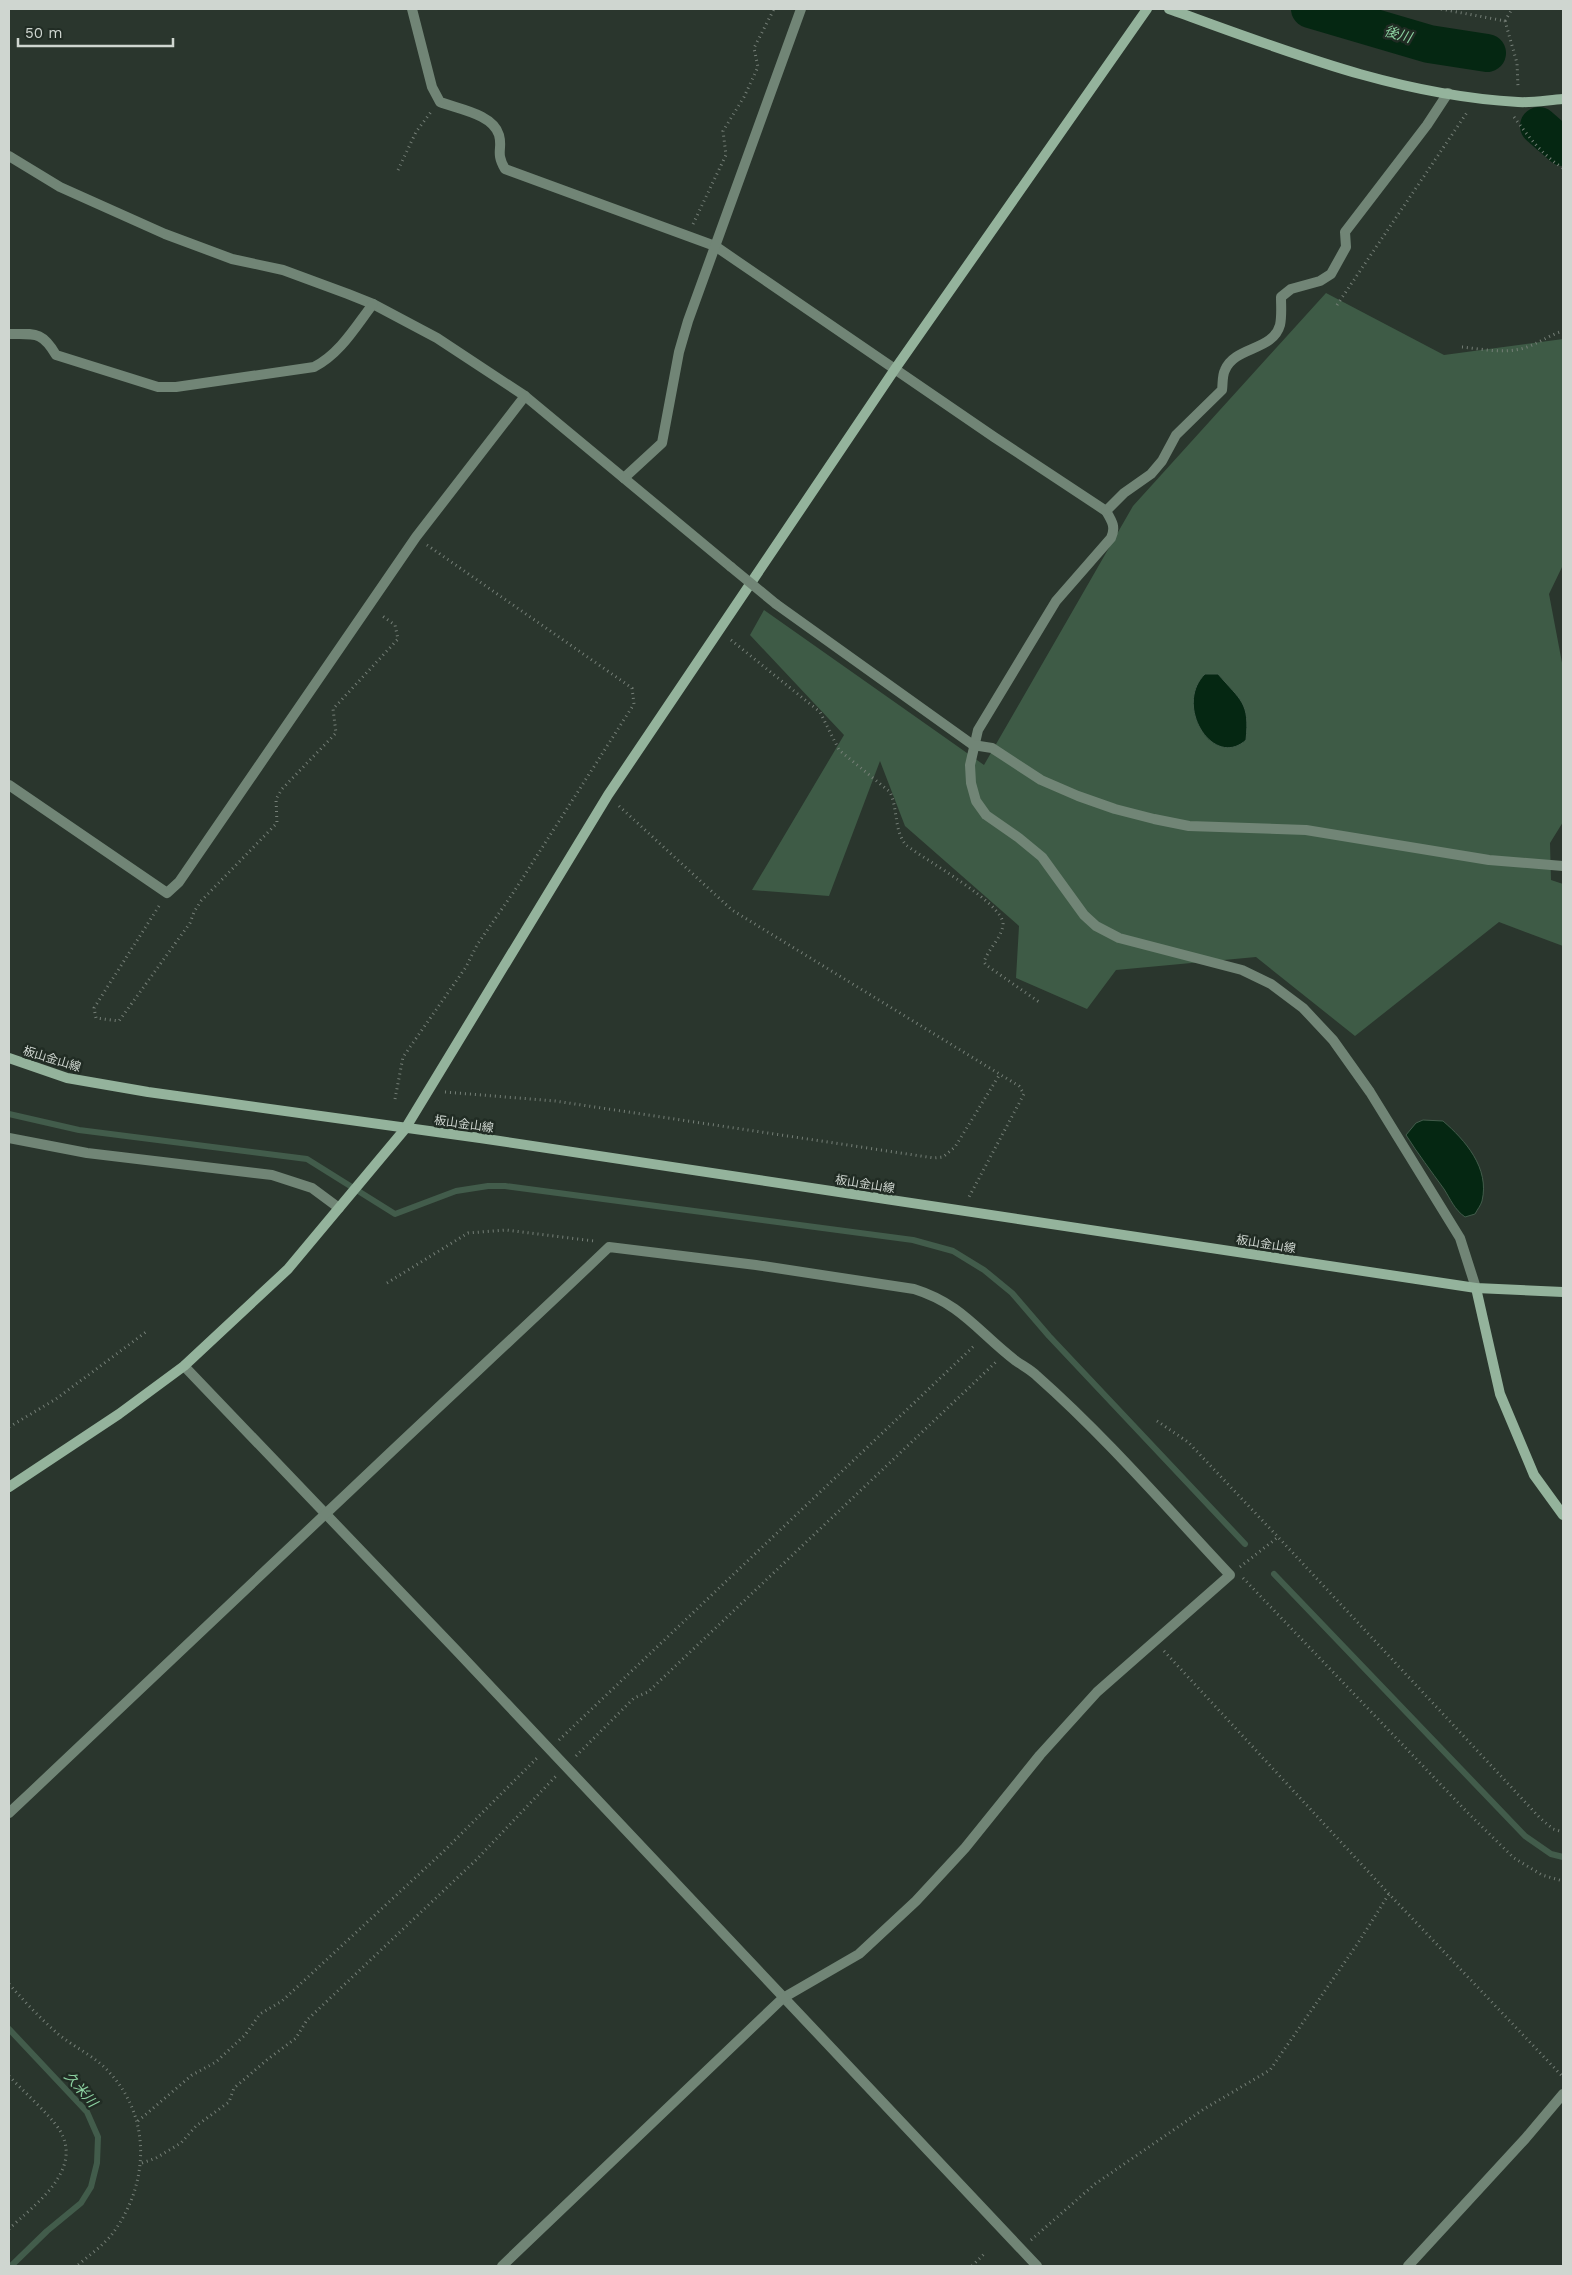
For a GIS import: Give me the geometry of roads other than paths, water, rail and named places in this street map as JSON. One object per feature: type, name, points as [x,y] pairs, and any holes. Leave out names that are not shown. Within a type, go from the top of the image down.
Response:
[{"type":"street","points":[[412,9],[432,87],[440,102],[486,118],[494,125],[500,136],[499,159],[505,169],[715,246],[1106,511],[1113,523],[1114,532],[1112,538],[1056,601],[978,730],[973,745],[970,765],[971,783],[976,801],[986,815],[1042,857],[1084,915],[1096,926],[1119,938],[1242,970],[1271,984],[1303,1008],[1333,1040],[1370,1092],[1460,1238],[1476,1288],[1500,1394],[1534,1475],[1563,1515]]},
{"type":"street","points":[[624,478],[662,443],[679,352],[800,9]]},
{"type":"street","points":[[9,1487],[119,1414],[184,1366],[288,1269],[405,1129],[608,795],[895,369],[1147,9]]},
{"type":"street","points":[[1169,9],[1326,66],[1415,88],[1519,102],[1563,99]]},
{"type":"street","points":[[1106,511],[1124,493],[1151,474],[1162,461],[1176,435],[1222,390],[1224,372],[1228,364],[1241,353],[1267,343],[1275,334],[1280,325],[1281,297],[1291,289],[1320,281],[1331,274],[1346,247],[1346,232],[1427,125],[1448,93]]},
{"type":"street","points":[[9,156],[60,187],[165,234],[232,259],[283,270],[373,304],[437,338],[525,396],[776,604],[973,745],[992,748],[1042,780],[1078,796],[1115,809],[1188,826],[1306,830],[1489,860],[1563,866]]},
{"type":"street","points":[[9,334],[41,336],[48,341],[56,355],[158,387],[176,387],[314,367],[324,362],[341,346],[373,304]]},
{"type":"street","points":[[9,785],[167,893],[179,882],[416,537],[525,396]]},
{"type":"street","name":"板山金山線","points":[[9,1058],[67,1078],[405,1129],[1476,1288],[1563,1292]]},
{"type":"street","points":[[9,1138],[87,1153],[272,1175],[312,1188],[340,1208]]},
{"type":"street","points":[[9,1813],[175,1658],[326,1513],[513,1340],[609,1247],[756,1265],[914,1289],[930,1294],[960,1310],[1016,1360],[1036,1374],[1118,1455],[1230,1575],[1097,1692],[1040,1755],[965,1848],[916,1900],[859,1954],[784,1998],[502,2266]]},
{"type":"street","points":[[184,1366],[326,1513],[1037,2266]]},
{"type":"street","points":[[1408,2266],[1525,2139],[1563,2094]]},
{"type":"waterway","name":"後川","points":[[1310,9],[1429,44],[1487,53]]},
{"type":"waterway","name":"後川","points":[[1539,126],[1563,147]]},
{"type":"waterway","points":[[9,1114],[79,1130],[307,1159],[395,1214],[456,1191],[488,1186],[505,1186],[913,1240],[953,1251],[984,1270],[1012,1293],[1049,1336],[1245,1544]]},
{"type":"waterway","points":[[1274,1574],[1525,1836],[1551,1854],[1563,1857]]},
{"type":"waterway","name":"久米川","points":[[9,2029],[87,2112],[98,2137],[97,2163],[91,2187],[81,2203],[47,2231],[11,2266]]}]
